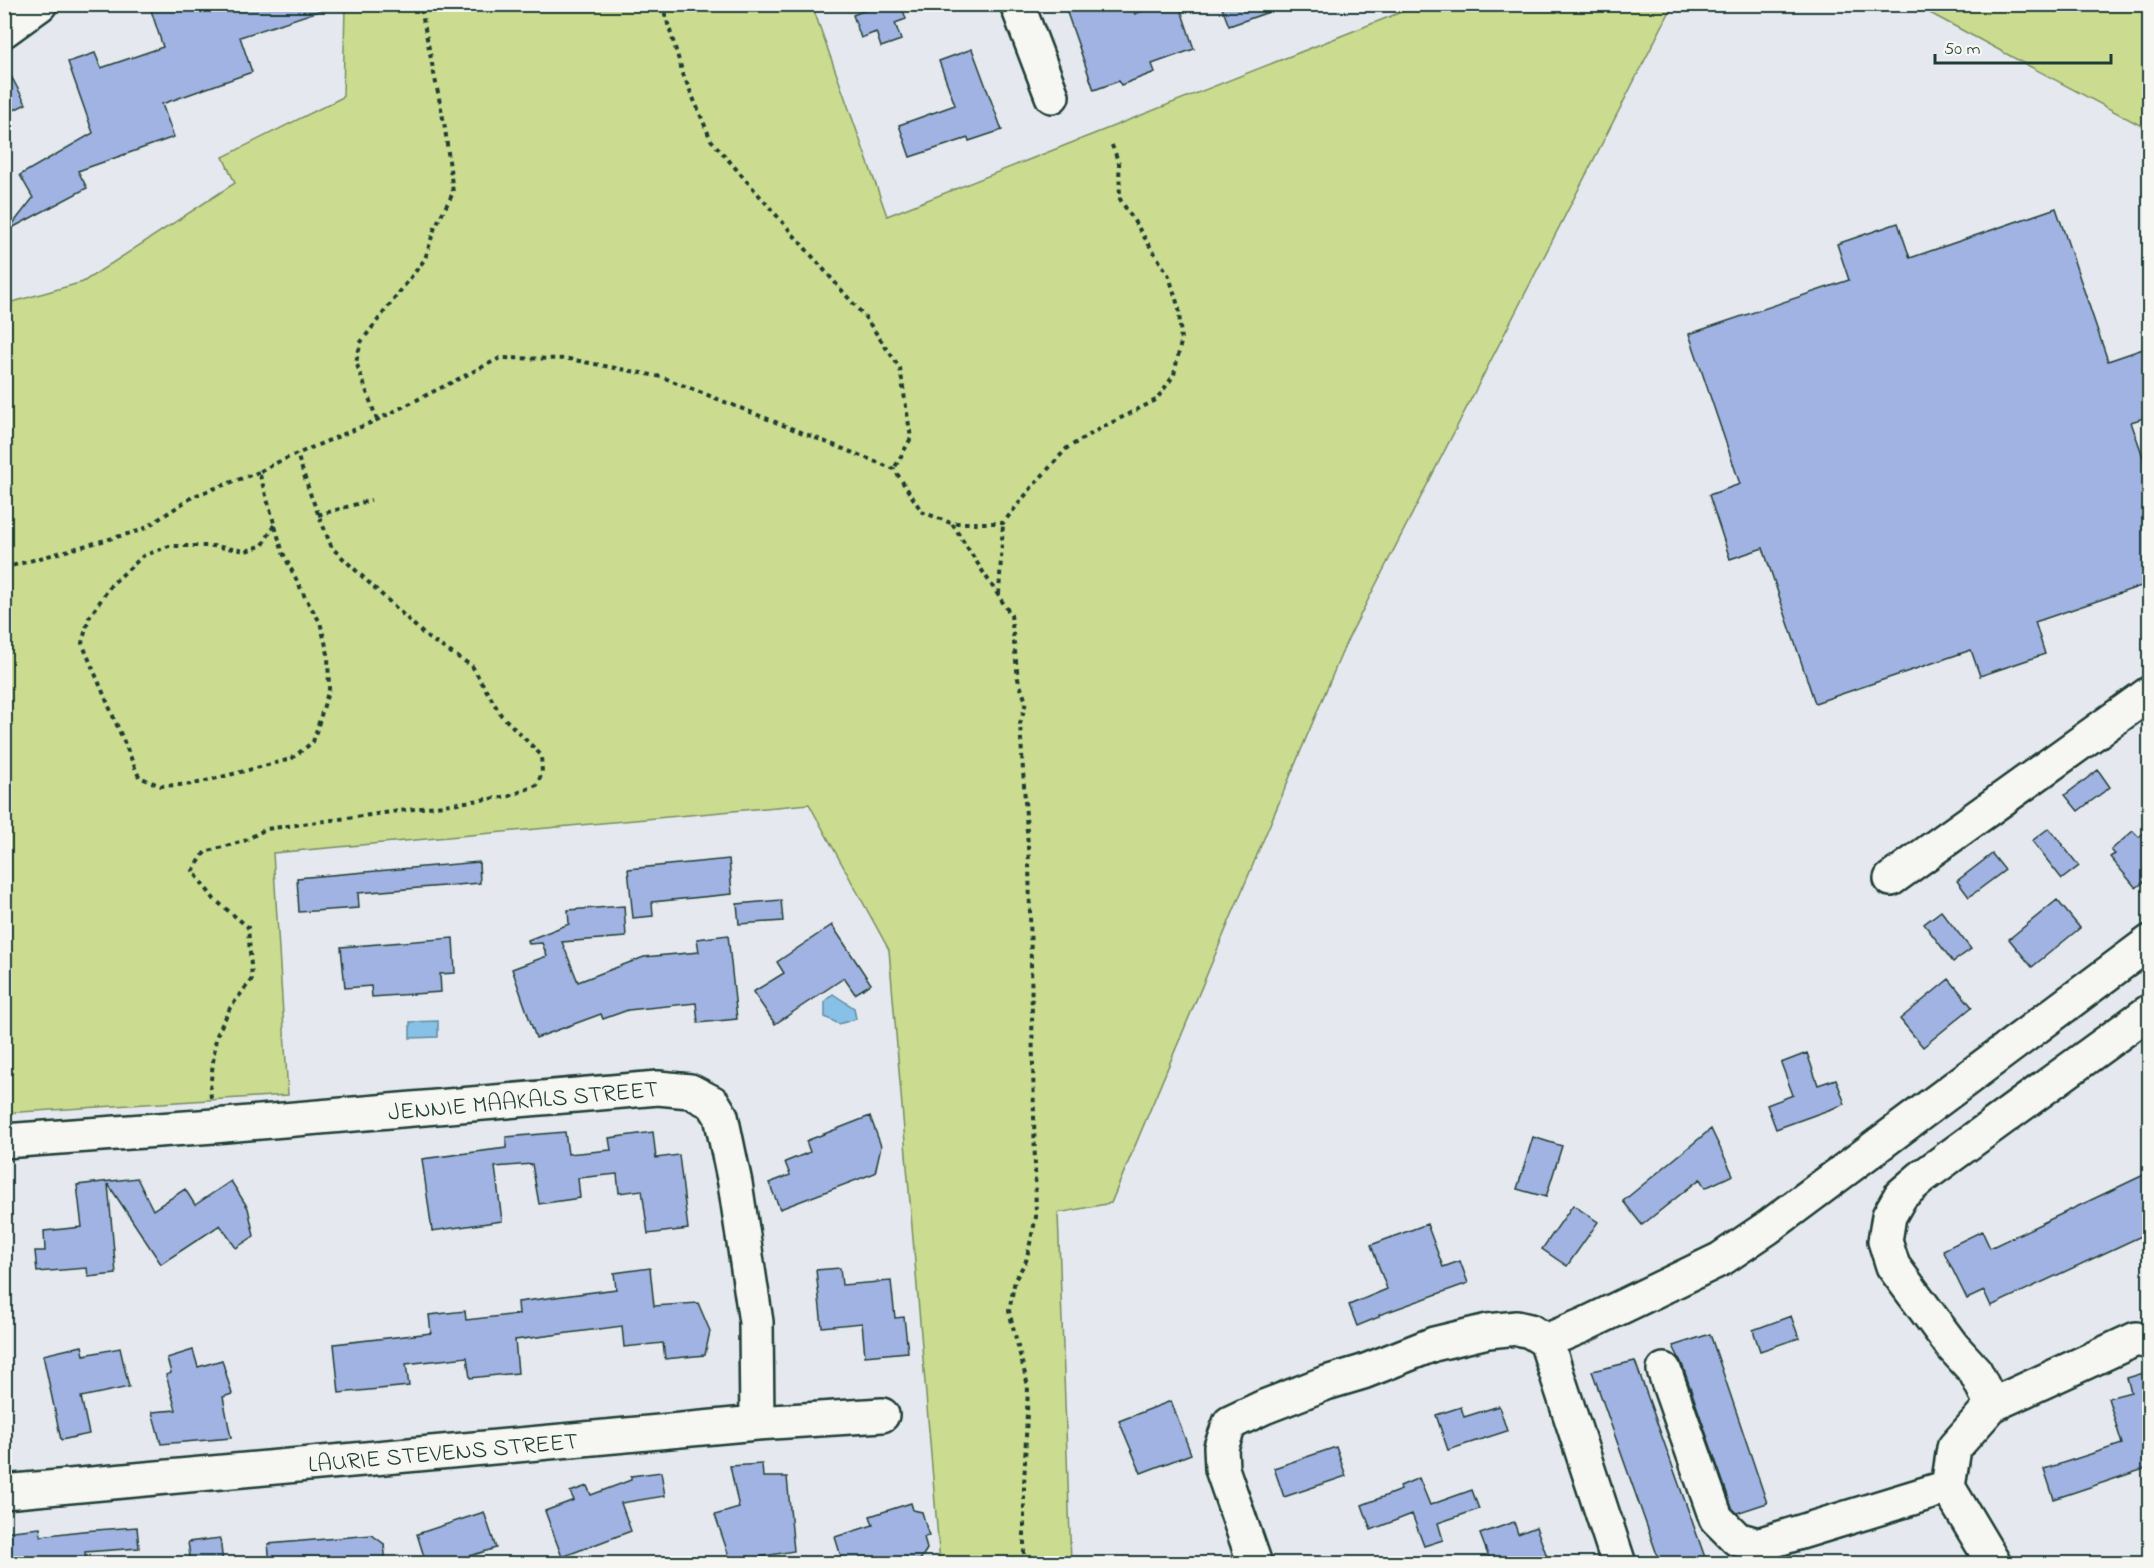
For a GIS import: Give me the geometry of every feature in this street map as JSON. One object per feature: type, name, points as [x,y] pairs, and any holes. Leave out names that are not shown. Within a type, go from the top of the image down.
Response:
[{"type":"street","points":[[4,30],[40,4]]},
{"type":"street","points":[[1017,4],[1052,96]]},
{"type":"street","points":[[1891,879],[2150,693]]},
{"type":"street","points":[[1546,1341],[1721,1259],[1767,1228],[2150,942]]},
{"type":"street","points":[[1992,1405],[1975,1371],[1953,1347],[1893,1266],[1885,1241],[1889,1216],[1901,1195],[1922,1178],[2150,1011]]},
{"type":"street","name":"JENNIE MAAKALS STREET","points":[[4,1142],[658,1088],[690,1090],[713,1103],[721,1116],[735,1183],[756,1322],[757,1424]]},
{"type":"street","points":[[1255,1563],[1222,1468],[1221,1446],[1230,1423],[1264,1407],[1434,1344],[1488,1331],[1517,1328],[1530,1331],[1546,1341],[1619,1563]]},
{"type":"street","points":[[1994,1563],[1948,1486],[1954,1448],[1992,1405],[2136,1339],[2150,1342]]},
{"type":"street","points":[[1664,1370],[1716,1518],[1737,1539],[1758,1545],[1948,1486]]},
{"type":"street","name":"LAURIE STEVENS STREET","points":[[4,1492],[757,1424],[882,1415]]},
{"type":"path","points":[[377,420],[356,362],[361,342],[424,259],[435,226],[453,193],[445,128],[420,4]]},
{"type":"path","points":[[662,4],[683,74],[711,140],[865,317],[900,368],[912,438],[894,469]]},
{"type":"path","points":[[999,596],[1003,523],[1067,448],[1156,400],[1174,375],[1181,342],[1179,309],[1169,276],[1120,199],[1119,163],[1111,143]]},
{"type":"path","points":[[4,568],[142,530],[194,496],[259,472],[377,420],[500,358],[569,359],[662,377],[894,469],[922,512],[951,523],[1003,523]]},
{"type":"path","points":[[214,1126],[210,1088],[216,1037],[230,1008],[252,979],[248,927],[214,899],[193,871],[205,852],[244,841],[266,829],[510,796],[537,785],[542,773],[541,755],[501,715],[472,666],[428,638],[332,548],[297,454]]},
{"type":"path","points":[[259,472],[283,553],[320,622],[328,654],[329,688],[313,742],[291,759],[194,784],[161,786],[139,777],[82,643],[88,618],[111,585],[143,556],[169,546],[213,546],[246,551],[263,545],[274,525]]},
{"type":"path","points":[[318,515],[371,500]]},
{"type":"path","points":[[951,523],[1011,615],[1018,679],[1026,702],[1020,724],[1023,798],[1029,862],[1036,1217],[1026,1261],[1015,1280],[1009,1311],[1028,1386],[1024,1563]]},
{"type":"green space","points":[[345,5],[812,5],[887,216],[1419,5],[1673,5],[1346,643],[1111,1203],[1058,1213],[1071,1563],[940,1563],[889,950],[809,804],[273,853],[288,1095],[5,1113],[5,304],[83,282],[235,183],[223,157],[343,97]]},
{"type":"green space","points":[[1915,5],[2149,5],[2149,130]]},
{"type":"water","points":[[833,994],[854,1008],[856,1019],[839,1024],[825,1017],[825,1001]]},
{"type":"water","points":[[438,1021],[438,1037],[410,1038],[410,1022]]},
{"type":"building","points":[[149,4],[328,4],[328,8],[240,37],[252,72],[162,104],[174,137],[78,171],[87,188],[8,230],[33,198],[20,175],[93,133],[68,62],[95,53],[101,68],[163,47]]},
{"type":"building","points":[[881,4],[901,4],[906,19],[895,23],[901,40],[881,47],[876,32],[861,38],[853,15]]},
{"type":"building","points":[[1064,4],[1131,4],[1135,14],[1160,4],[1179,4],[1194,49],[1152,64],[1155,72],[1121,85],[1119,81],[1094,90]]},
{"type":"building","points":[[1232,4],[1282,4],[1283,7],[1229,26],[1222,8]]},
{"type":"building","points":[[972,49],[1002,130],[969,141],[968,138],[910,157],[899,125],[955,105],[939,61]]},
{"type":"building","points":[[4,63],[26,104],[4,115]]},
{"type":"building","points":[[2056,208],[2108,361],[2146,348],[2150,359],[2150,416],[2131,422],[2150,477],[2150,583],[2035,622],[2045,654],[1980,676],[1971,650],[1815,703],[1763,548],[1730,559],[1709,495],[1740,484],[1689,334],[1849,280],[1837,244],[1898,223],[1910,258]]},
{"type":"building","points":[[2098,770],[2110,787],[2078,811],[2065,795]]},
{"type":"building","points":[[2150,827],[2150,877],[2136,888],[2110,857],[2115,854],[2111,850],[2133,831],[2139,837]]},
{"type":"building","points":[[2049,828],[2079,866],[2062,879],[2032,841]]},
{"type":"building","points":[[1992,854],[2005,870],[1969,897],[1957,881]]},
{"type":"building","points":[[729,859],[732,894],[652,902],[653,916],[633,918],[628,869]]},
{"type":"building","points":[[479,862],[480,883],[358,893],[359,908],[299,912],[297,878]]},
{"type":"building","points":[[781,900],[783,921],[739,924],[737,904]]},
{"type":"building","points":[[2057,900],[2080,928],[2032,967],[2009,939]]},
{"type":"building","points":[[624,906],[626,937],[562,942],[578,982],[644,957],[699,952],[697,939],[728,935],[737,1019],[698,1023],[696,1003],[628,1010],[603,1019],[601,1014],[536,1038],[512,969],[547,956],[542,943],[529,944],[528,940],[569,924],[568,910]]},
{"type":"building","points":[[1941,911],[1971,949],[1953,962],[1924,924]]},
{"type":"building","points":[[832,925],[871,984],[855,994],[844,978],[775,1024],[753,992],[784,973],[777,962]]},
{"type":"building","points":[[453,938],[455,973],[440,974],[441,992],[372,997],[371,986],[345,988],[341,947]]},
{"type":"building","points":[[1949,979],[1972,1007],[1923,1047],[1900,1019]]},
{"type":"building","points":[[1807,1053],[1818,1085],[1836,1079],[1845,1104],[1776,1129],[1767,1105],[1793,1095],[1781,1063]]},
{"type":"building","points":[[870,1116],[881,1146],[875,1173],[780,1209],[769,1183],[790,1175],[785,1162],[810,1152],[806,1141]]},
{"type":"building","points":[[1711,1129],[1733,1175],[1705,1188],[1700,1179],[1642,1225],[1623,1201]]},
{"type":"building","points":[[565,1132],[568,1154],[611,1150],[609,1138],[653,1132],[656,1158],[679,1155],[688,1229],[648,1234],[642,1190],[619,1193],[617,1174],[578,1178],[580,1198],[539,1204],[532,1164],[495,1167],[502,1221],[432,1231],[422,1159],[506,1148],[506,1137]]},
{"type":"building","points":[[1533,1137],[1562,1146],[1546,1197],[1517,1189]]},
{"type":"building","points":[[2150,1172],[2150,1232],[1991,1306],[1984,1291],[1967,1299],[1943,1250],[1982,1231],[1990,1248]]},
{"type":"building","points":[[137,1178],[153,1210],[185,1189],[195,1205],[231,1181],[248,1208],[254,1236],[236,1248],[220,1225],[161,1264],[108,1184],[116,1274],[88,1277],[87,1268],[37,1272],[35,1251],[45,1251],[44,1231],[82,1227],[77,1185]]},
{"type":"building","points":[[1573,1205],[1598,1222],[1567,1266],[1542,1249]]},
{"type":"building","points":[[1427,1224],[1443,1267],[1460,1261],[1468,1283],[1379,1315],[1357,1326],[1349,1305],[1387,1289],[1371,1245]]},
{"type":"building","points":[[650,1268],[654,1306],[698,1303],[710,1331],[705,1355],[665,1359],[663,1343],[624,1347],[622,1326],[515,1340],[518,1373],[470,1378],[467,1357],[406,1364],[409,1386],[339,1393],[334,1344],[431,1333],[429,1315],[465,1311],[466,1320],[519,1314],[518,1302],[616,1289],[614,1273]]},
{"type":"building","points":[[840,1268],[842,1285],[891,1281],[895,1318],[904,1317],[908,1352],[865,1356],[862,1323],[822,1327],[816,1270]]},
{"type":"building","points":[[1791,1316],[1799,1338],[1760,1351],[1753,1330]]},
{"type":"building","points":[[1710,1334],[1767,1503],[1737,1513],[1732,1508],[1682,1364],[1673,1346]]},
{"type":"building","points":[[82,1346],[84,1355],[120,1348],[129,1387],[81,1397],[89,1434],[61,1440],[43,1355]]},
{"type":"building","points":[[193,1350],[198,1367],[222,1360],[232,1394],[223,1397],[231,1438],[161,1444],[152,1412],[176,1410],[166,1375],[171,1373],[167,1358]]},
{"type":"building","points":[[1635,1361],[1707,1563],[1660,1563],[1592,1371]]},
{"type":"building","points":[[2150,1371],[2150,1467],[2054,1499],[2044,1469],[2122,1444],[2108,1398],[2131,1392],[2127,1378]]},
{"type":"building","points":[[1171,1401],[1191,1454],[1141,1473],[1119,1421]]},
{"type":"building","points":[[1499,1406],[1507,1431],[1448,1450],[1436,1415],[1461,1407],[1464,1417]]},
{"type":"building","points":[[1336,1447],[1346,1476],[1284,1497],[1274,1468]]},
{"type":"building","points":[[762,1464],[763,1477],[787,1477],[794,1551],[731,1562],[715,1515],[739,1508],[730,1466]]},
{"type":"building","points":[[661,1472],[665,1496],[621,1503],[631,1531],[562,1557],[545,1511],[574,1500],[570,1492],[587,1486],[591,1495],[631,1480],[631,1476]]},
{"type":"building","points":[[1419,1478],[1430,1505],[1472,1490],[1479,1509],[1438,1523],[1443,1540],[1424,1546],[1412,1514],[1371,1530],[1362,1505],[1401,1490],[1400,1486]]},
{"type":"building","points":[[911,1503],[913,1510],[922,1512],[929,1536],[924,1537],[927,1549],[920,1560],[908,1563],[843,1563],[835,1537],[873,1525],[870,1516]]},
{"type":"building","points":[[484,1512],[496,1548],[447,1563],[426,1563],[417,1534]]},
{"type":"building","points":[[1514,1522],[1518,1534],[1536,1527],[1548,1559],[1535,1563],[1491,1563],[1480,1534]]},
{"type":"building","points":[[137,1527],[139,1548],[85,1552],[86,1563],[4,1563],[4,1532],[40,1528],[41,1536]]},
{"type":"building","points":[[372,1535],[384,1544],[386,1563],[270,1563],[268,1544]]},
{"type":"building","points":[[220,1538],[223,1563],[191,1563],[188,1542]]}]
